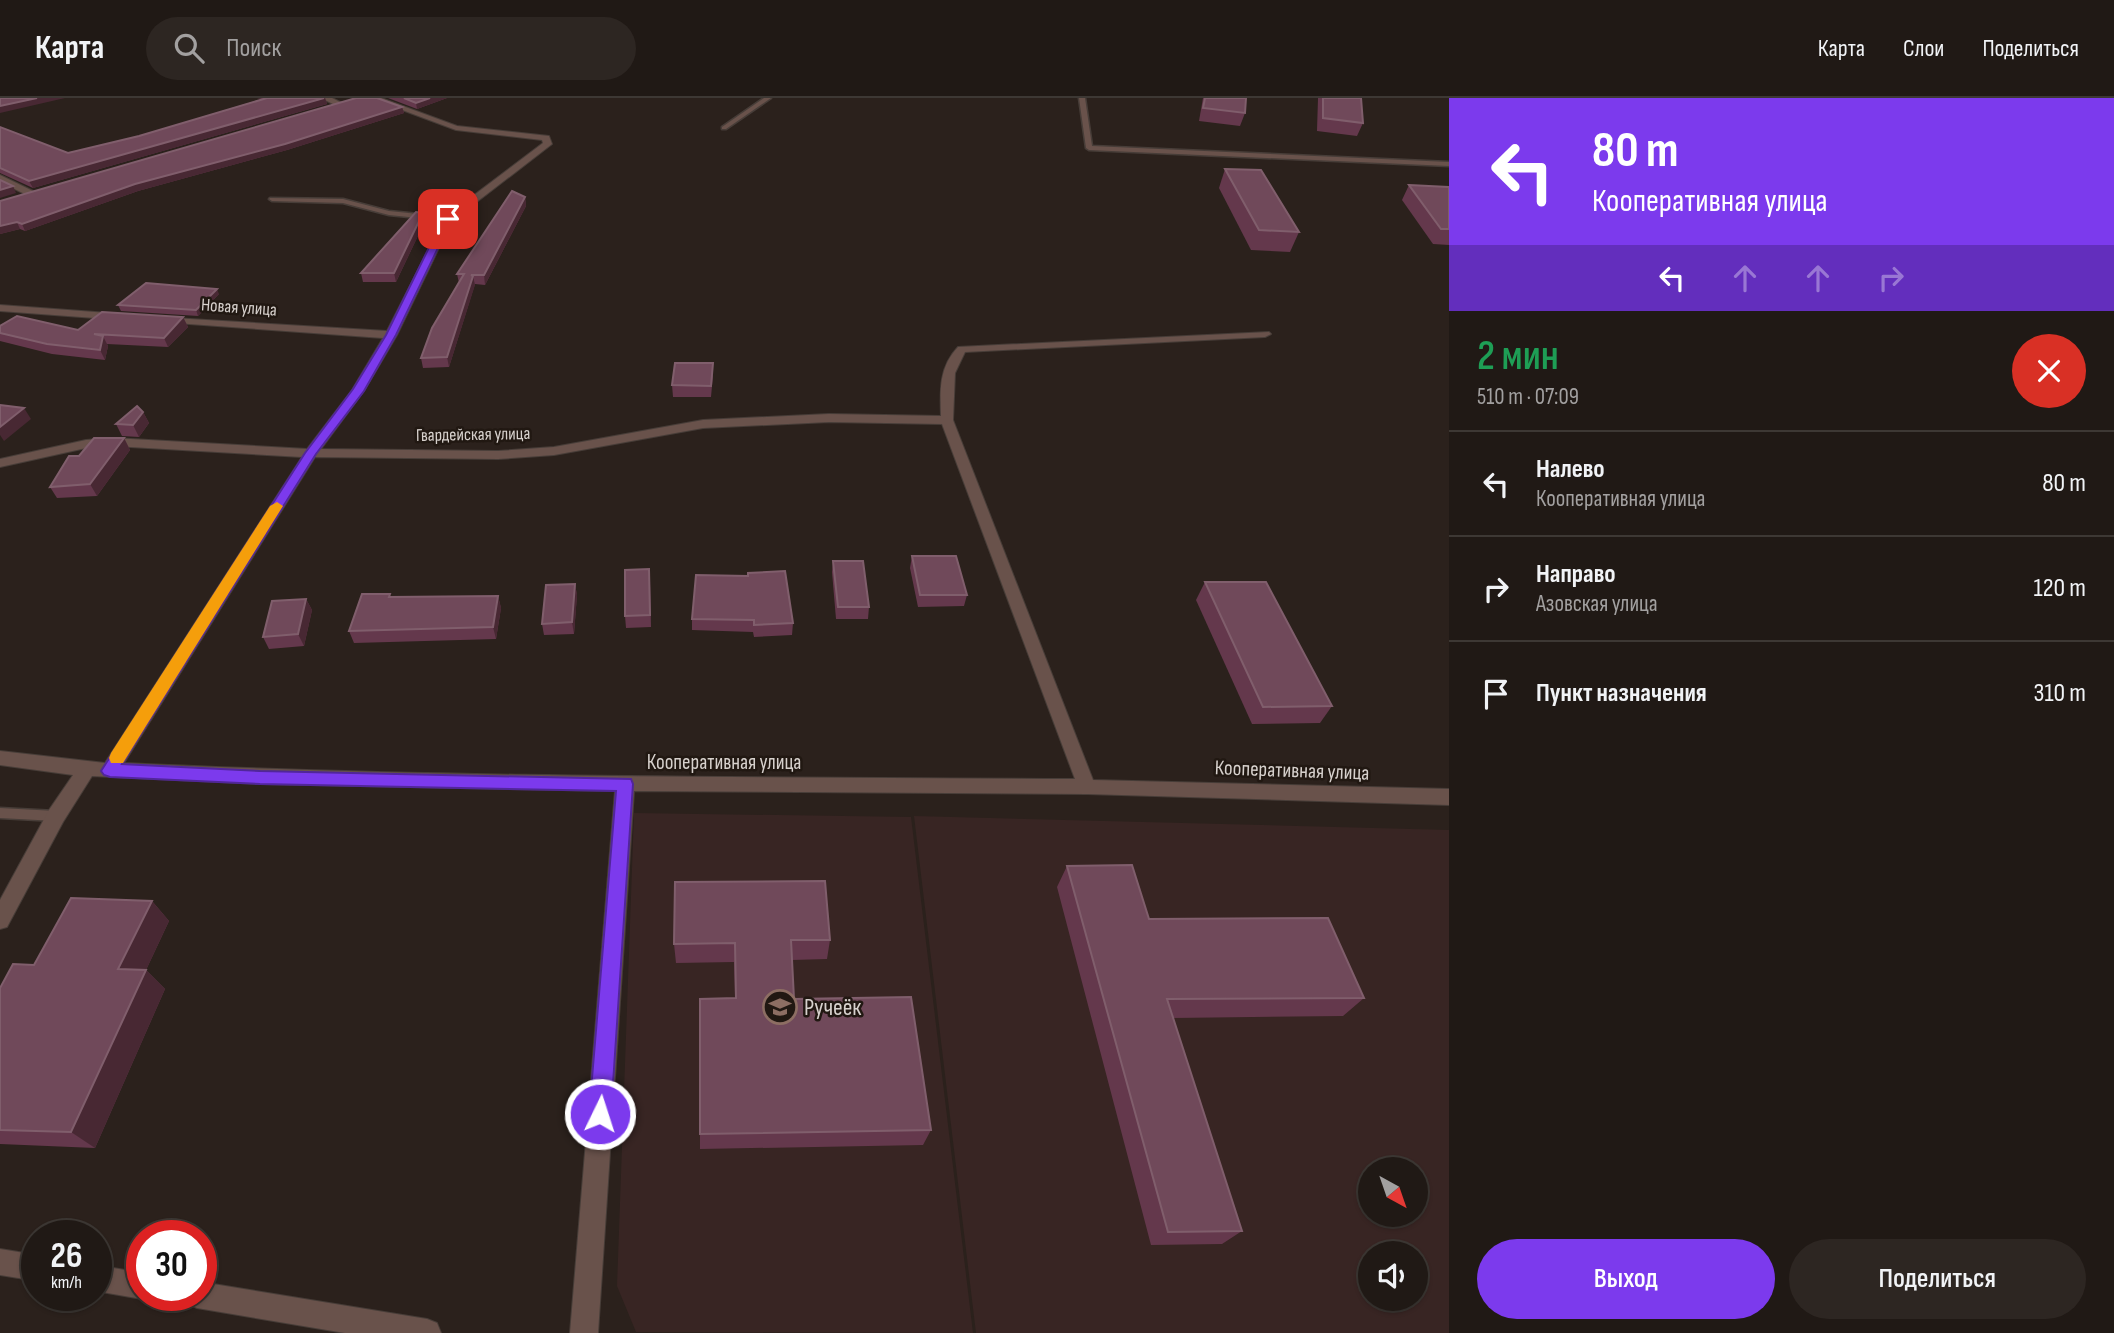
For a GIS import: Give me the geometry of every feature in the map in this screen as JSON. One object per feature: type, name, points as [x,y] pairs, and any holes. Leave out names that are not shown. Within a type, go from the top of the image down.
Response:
[{"type":"street","points":[[325,98],[342,105]]},
{"type":"street","points":[[110,771],[311,453],[358,391],[391,335],[448,219],[548,144],[546,138],[456,128],[374,98]]},
{"type":"street","points":[[0,178],[32,194]]},
{"type":"street","points":[[0,308],[135,317]]},
{"type":"street","name":"Новая улица","points":[[149,318],[391,335]]},
{"type":"street","points":[[1087,787],[947,420],[946,378],[953,357],[962,349],[1265,334]]},
{"type":"street","name":"Гвардейская улица","points":[[0,463],[86,444],[113,442],[311,453],[498,455],[554,451],[704,424],[829,418],[947,420]]},
{"type":"street","name":"Кооперативная улица","points":[[0,758],[110,771],[260,777],[625,784],[1087,787],[1449,797]]},
{"type":"street","points":[[0,920],[56,816],[87,769]]},
{"type":"street","points":[[584,1333],[625,784]]},
{"type":"street","points":[[0,1262],[21,1265]]},
{"type":"street","points":[[217,1298],[426,1333]]},
{"type":"lane","points":[[724,128],[768,98]]},
{"type":"lane","points":[[1082,98],[1089,148],[1449,164]]},
{"type":"lane","points":[[272,199],[342,201],[389,213],[448,219]]},
{"type":"lane","points":[[0,813],[56,816]]},
{"type":"shaded area","name":"Ручеёк","points":[[634,813],[911,817],[973,1333],[636,1332],[617,1286]]},
{"type":"shaded area","points":[[914,816],[1449,830],[1449,1333],[976,1333]]},
{"type":"building","points":[[0,98],[37,98],[0,106]]},
{"type":"building","points":[[267,98],[324,98],[29,181],[0,168],[0,127],[68,153],[139,136]]},
{"type":"building","points":[[356,98],[377,98],[402,107],[285,144],[135,184],[22,224],[17,222],[0,226],[0,201]]},
{"type":"building","points":[[404,98],[430,98],[416,103]]},
{"type":"building","points":[[1205,98],[1246,98],[1245,113],[1203,108]]},
{"type":"building","points":[[1323,98],[1361,98],[1363,123],[1323,118]]},
{"type":"building","points":[[1225,169],[1261,170],[1299,232],[1259,230]]},
{"type":"building","points":[[0,180],[13,186],[0,190]]},
{"type":"building","points":[[1409,185],[1449,187],[1449,229],[1441,229]]},
{"type":"building","points":[[512,191],[525,197],[484,275],[471,275],[473,276],[447,357],[421,358],[432,328],[464,274],[457,274]]},
{"type":"building","points":[[416,212],[423,213],[394,273],[361,273]]},
{"type":"building","points":[[146,283],[217,289],[196,310],[118,305]]},
{"type":"building","points":[[102,312],[183,317],[164,338],[94,334],[103,336],[100,350],[47,344],[0,333],[0,326],[17,316],[78,330]]},
{"type":"building","points":[[675,363],[713,363],[711,386],[672,385]]},
{"type":"building","points":[[0,405],[24,408],[0,427]]},
{"type":"building","points":[[137,406],[143,412],[133,425],[116,424]]},
{"type":"building","points":[[94,438],[124,438],[90,484],[50,487],[69,456],[79,456]]},
{"type":"building","points":[[912,556],[956,556],[967,595],[920,595]]},
{"type":"building","points":[[833,561],[863,561],[869,607],[838,607]]},
{"type":"building","points":[[649,569],[650,615],[625,616],[625,570]]},
{"type":"building","points":[[785,571],[793,623],[754,625],[754,620],[692,619],[696,575],[748,576],[748,573]]},
{"type":"building","points":[[1205,582],[1266,582],[1332,706],[1263,707]]},
{"type":"building","points":[[575,584],[572,622],[542,624],[546,585]]},
{"type":"building","points":[[362,594],[390,594],[389,597],[498,596],[493,627],[349,631]]},
{"type":"building","points":[[306,599],[298,634],[263,637],[272,601]]},
{"type":"building","points":[[1132,865],[1149,919],[1328,918],[1364,998],[1167,999],[1242,1231],[1168,1232],[1067,866]]},
{"type":"building","points":[[825,881],[830,940],[791,940],[794,999],[911,997],[931,1130],[700,1134],[700,999],[736,998],[735,943],[674,944],[675,882]]},
{"type":"building","points":[[71,898],[152,901],[118,969],[146,970],[71,1132],[0,1130],[0,988],[13,964],[34,965]]},
{"type":"slow traffic","points":[[117,758],[277,506]]},
{"type":"place","name":"Ручеёк","points":[[780,1007]]},
{"type":"route","points":[[448,219],[391,335],[358,391],[311,453],[154,697],[110,771],[260,777],[625,784],[600,1114]]}]
